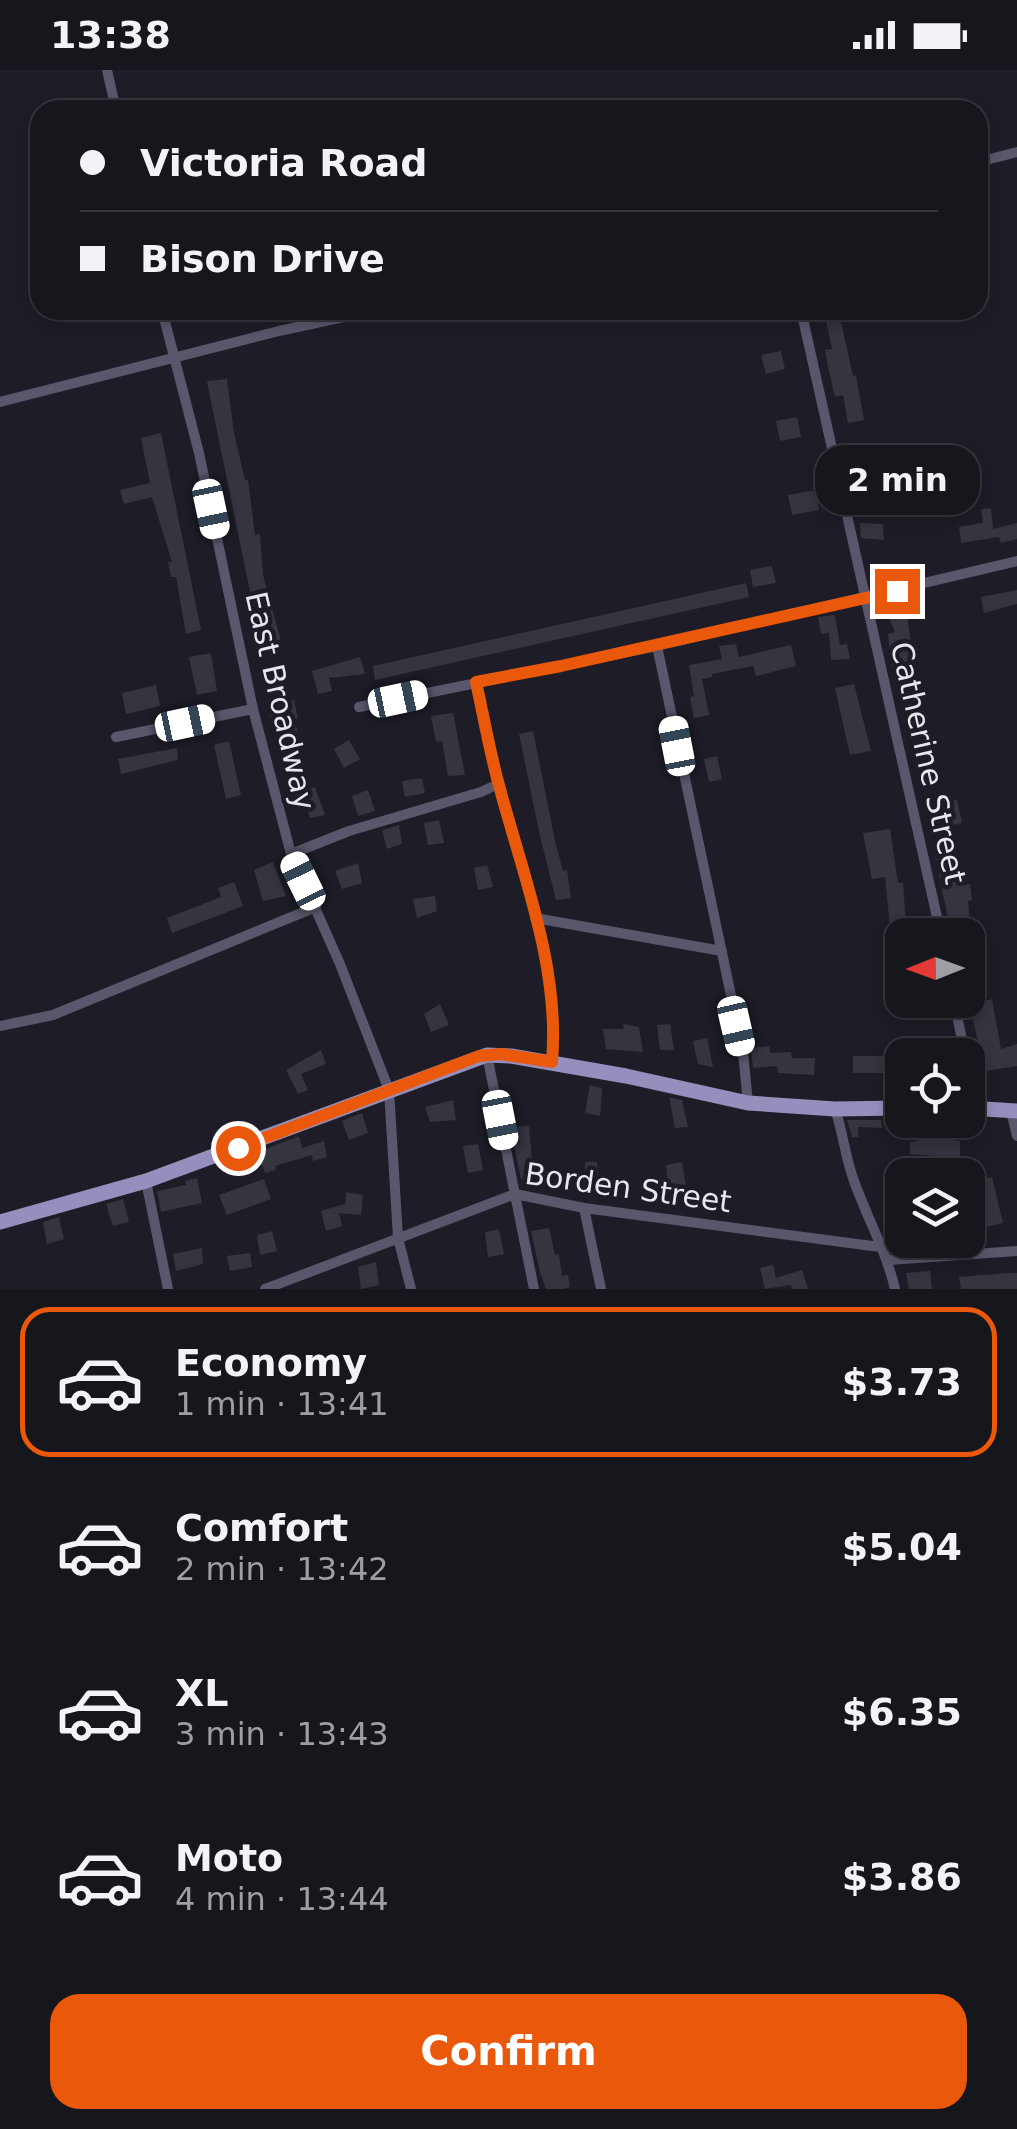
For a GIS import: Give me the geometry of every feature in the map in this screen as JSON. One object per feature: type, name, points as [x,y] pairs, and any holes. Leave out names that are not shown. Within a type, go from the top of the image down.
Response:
[{"type":"main road","points":[[0,1222],[146,1181],[487,1055],[552,1062],[748,1103],[885,1108]]},
{"type":"main road","points":[[985,1109],[1014,1111]]},
{"type":"street","points":[[107,70],[114,100]]},
{"type":"street","points":[[988,159],[1017,152]]},
{"type":"street","name":"East Broadway","points":[[165,320],[290,854],[316,907],[389,1090],[398,1238],[411,1289]]},
{"type":"street","points":[[0,402],[333,320]]},
{"type":"street","name":"Catherine Street","points":[[804,320],[937,918]]},
{"type":"street","points":[[358,707],[657,646],[1017,561]]},
{"type":"street","points":[[657,646],[722,951],[748,1103]]},
{"type":"street","points":[[476,682],[498,784],[550,977],[554,1014],[552,1062]]},
{"type":"street","points":[[116,737],[253,709]]},
{"type":"street","points":[[290,854],[348,831],[498,784]]},
{"type":"street","points":[[0,1026],[62,1012],[316,907]]},
{"type":"street","points":[[535,918],[722,951]]},
{"type":"street","points":[[487,1055],[534,1289]]},
{"type":"street","points":[[835,1109],[852,1175],[880,1248],[889,1260],[895,1289]]},
{"type":"street","points":[[1014,1111],[1017,1136]]},
{"type":"street","points":[[146,1181],[168,1289]]},
{"type":"street","name":"Borden Street","points":[[265,1289],[514,1194],[584,1208],[880,1248]]},
{"type":"street","points":[[584,1208],[601,1289]]},
{"type":"street","points":[[889,1260],[1017,1250]]},
{"type":"building","points":[[826,320],[841,320],[864,420],[848,423],[843,395],[835,397],[825,350],[832,349]]},
{"type":"building","points":[[781,351],[785,369],[766,374],[761,355]]},
{"type":"building","points":[[227,379],[255,535],[260,534],[263,575],[282,645],[262,650],[207,381]]},
{"type":"building","points":[[797,417],[801,437],[780,441],[776,421]]},
{"type":"building","points":[[161,433],[201,630],[186,634],[176,577],[171,577],[168,562],[172,562],[152,497],[124,504],[120,490],[150,483],[141,438]]},
{"type":"building","points":[[875,454],[880,478],[864,481],[860,457]]},
{"type":"building","points":[[816,490],[819,510],[792,515],[788,495]]},
{"type":"building","points":[[991,508],[993,529],[1017,523],[1017,539],[1001,543],[999,537],[961,543],[959,527],[983,523],[981,509]]},
{"type":"building","points":[[860,523],[883,524],[884,540],[861,538]]},
{"type":"building","points":[[772,566],[776,583],[753,587],[750,570]]},
{"type":"building","points":[[746,583],[749,597],[375,680],[373,666]]},
{"type":"building","points":[[1017,590],[1017,604],[984,613],[981,597]]},
{"type":"building","points":[[906,605],[911,645],[907,646],[915,688],[920,687],[924,709],[906,713],[901,679],[895,680],[891,663],[888,634],[895,632],[886,611]]},
{"type":"building","points":[[835,615],[840,645],[847,644],[850,659],[831,660],[829,633],[821,634],[818,617]]},
{"type":"building","points":[[736,644],[739,657],[791,645],[796,666],[756,676],[753,666],[702,679],[709,715],[694,718],[689,665],[722,659],[719,646]]},
{"type":"building","points":[[211,653],[217,691],[197,695],[189,657]]},
{"type":"building","points":[[360,657],[365,674],[329,678],[332,691],[318,694],[312,671]]},
{"type":"building","points":[[854,684],[871,751],[850,755],[835,688]]},
{"type":"building","points":[[156,685],[160,706],[126,714],[122,693]]},
{"type":"building","points":[[294,700],[298,718],[294,719],[303,750],[289,755],[280,722],[272,724],[269,708]]},
{"type":"building","points":[[453,713],[465,775],[448,776],[442,741],[436,742],[431,716]]},
{"type":"building","points":[[533,731],[571,898],[556,900],[540,836],[519,734]]},
{"type":"building","points":[[349,740],[360,759],[344,768],[334,749]]},
{"type":"building","points":[[229,741],[241,795],[226,799],[214,745]]},
{"type":"building","points":[[177,748],[178,760],[121,774],[118,759]]},
{"type":"building","points":[[717,756],[722,779],[709,782],[704,759]]},
{"type":"building","points":[[422,778],[425,793],[405,797],[402,781]]},
{"type":"building","points":[[315,787],[325,815],[310,818],[301,791]]},
{"type":"building","points":[[368,790],[375,811],[358,816],[352,796]]},
{"type":"building","points":[[957,800],[962,823],[944,827],[939,804]]},
{"type":"building","points":[[439,820],[444,843],[428,845],[424,823]]},
{"type":"building","points":[[399,825],[402,844],[387,849],[382,830]]},
{"type":"building","points":[[890,829],[898,883],[903,882],[906,918],[889,918],[885,877],[872,879],[863,833]]},
{"type":"building","points":[[953,855],[960,886],[970,884],[969,918],[948,918],[936,859]]},
{"type":"building","points":[[273,862],[286,896],[263,901],[254,870]]},
{"type":"building","points":[[358,863],[362,883],[342,889],[335,871]]},
{"type":"building","points":[[487,865],[493,887],[478,890],[474,868]]},
{"type":"building","points":[[234,882],[243,906],[172,933],[167,918],[221,897],[218,888]]},
{"type":"building","points":[[435,896],[437,911],[417,918],[413,899]]},
{"type":"building","points":[[992,999],[1001,1049],[1017,1044],[1017,1066],[985,1071],[985,1038],[977,1038],[972,1018],[985,1018],[985,1001]]},
{"type":"building","points":[[440,1004],[449,1025],[431,1032],[424,1014]]},
{"type":"building","points":[[623,1024],[639,1027],[643,1052],[606,1049],[603,1029],[624,1029]]},
{"type":"building","points":[[670,1024],[674,1050],[660,1050],[657,1025]]},
{"type":"building","points":[[707,1038],[713,1067],[698,1064],[693,1041]]},
{"type":"building","points":[[769,1046],[770,1053],[791,1052],[792,1058],[815,1058],[814,1075],[778,1073],[777,1066],[753,1068],[751,1048]]},
{"type":"building","points":[[321,1050],[326,1064],[301,1074],[308,1090],[298,1094],[286,1070]]},
{"type":"building","points":[[853,1056],[885,1056],[885,1073],[853,1073]]},
{"type":"building","points":[[590,1085],[602,1088],[600,1116],[585,1113]]},
{"type":"building","points":[[669,1097],[682,1100],[688,1127],[675,1128]]},
{"type":"building","points":[[453,1100],[456,1120],[430,1122],[425,1107]]},
{"type":"building","points":[[362,1113],[368,1133],[349,1140],[342,1121]]},
{"type":"building","points":[[847,1120],[881,1120],[882,1128],[858,1127],[858,1137],[852,1137]]},
{"type":"building","points":[[529,1126],[537,1177],[521,1179],[510,1127]]},
{"type":"building","points":[[299,1136],[302,1148],[324,1141],[327,1157],[313,1161],[312,1155],[265,1173],[258,1152]]},
{"type":"building","points":[[960,1141],[960,1158],[910,1154],[910,1142]]},
{"type":"building","points":[[478,1144],[483,1170],[468,1173],[463,1146]]},
{"type":"building","points":[[585,1162],[597,1162],[600,1189],[585,1187]]},
{"type":"building","points":[[682,1162],[686,1186],[668,1186],[666,1165]]},
{"type":"building","points":[[992,1177],[1003,1223],[986,1227],[985,1222],[985,1179]]},
{"type":"building","points":[[197,1178],[202,1203],[161,1212],[157,1191],[186,1185],[185,1181]]},
{"type":"building","points":[[264,1179],[271,1199],[227,1215],[219,1195]]},
{"type":"building","points":[[346,1192],[363,1195],[361,1215],[339,1213],[342,1226],[326,1231],[321,1211],[345,1204]]},
{"type":"building","points":[[123,1199],[129,1222],[113,1226],[106,1204]]},
{"type":"building","points":[[59,1217],[64,1239],[47,1244],[43,1222]]},
{"type":"building","points":[[549,1228],[562,1276],[568,1275],[570,1287],[546,1289],[531,1231]]},
{"type":"building","points":[[499,1229],[504,1254],[488,1257],[485,1232]]},
{"type":"building","points":[[272,1231],[277,1251],[260,1255],[257,1235]]},
{"type":"building","points":[[202,1248],[203,1264],[176,1271],[173,1254]]},
{"type":"building","points":[[250,1253],[252,1267],[230,1271],[227,1256]]},
{"type":"building","points":[[376,1262],[379,1285],[361,1289],[358,1267]]},
{"type":"building","points":[[773,1265],[776,1278],[802,1270],[808,1289],[792,1289],[791,1285],[765,1289],[760,1268]]},
{"type":"building","points":[[930,1271],[932,1289],[909,1289],[906,1273]]},
{"type":"building","points":[[1017,1273],[1017,1289],[961,1289],[959,1277]]},
{"type":"route","points":[[238,1148],[479,1056],[501,1054],[552,1062],[554,1014],[550,977],[498,784],[476,682],[897,591]]}]
